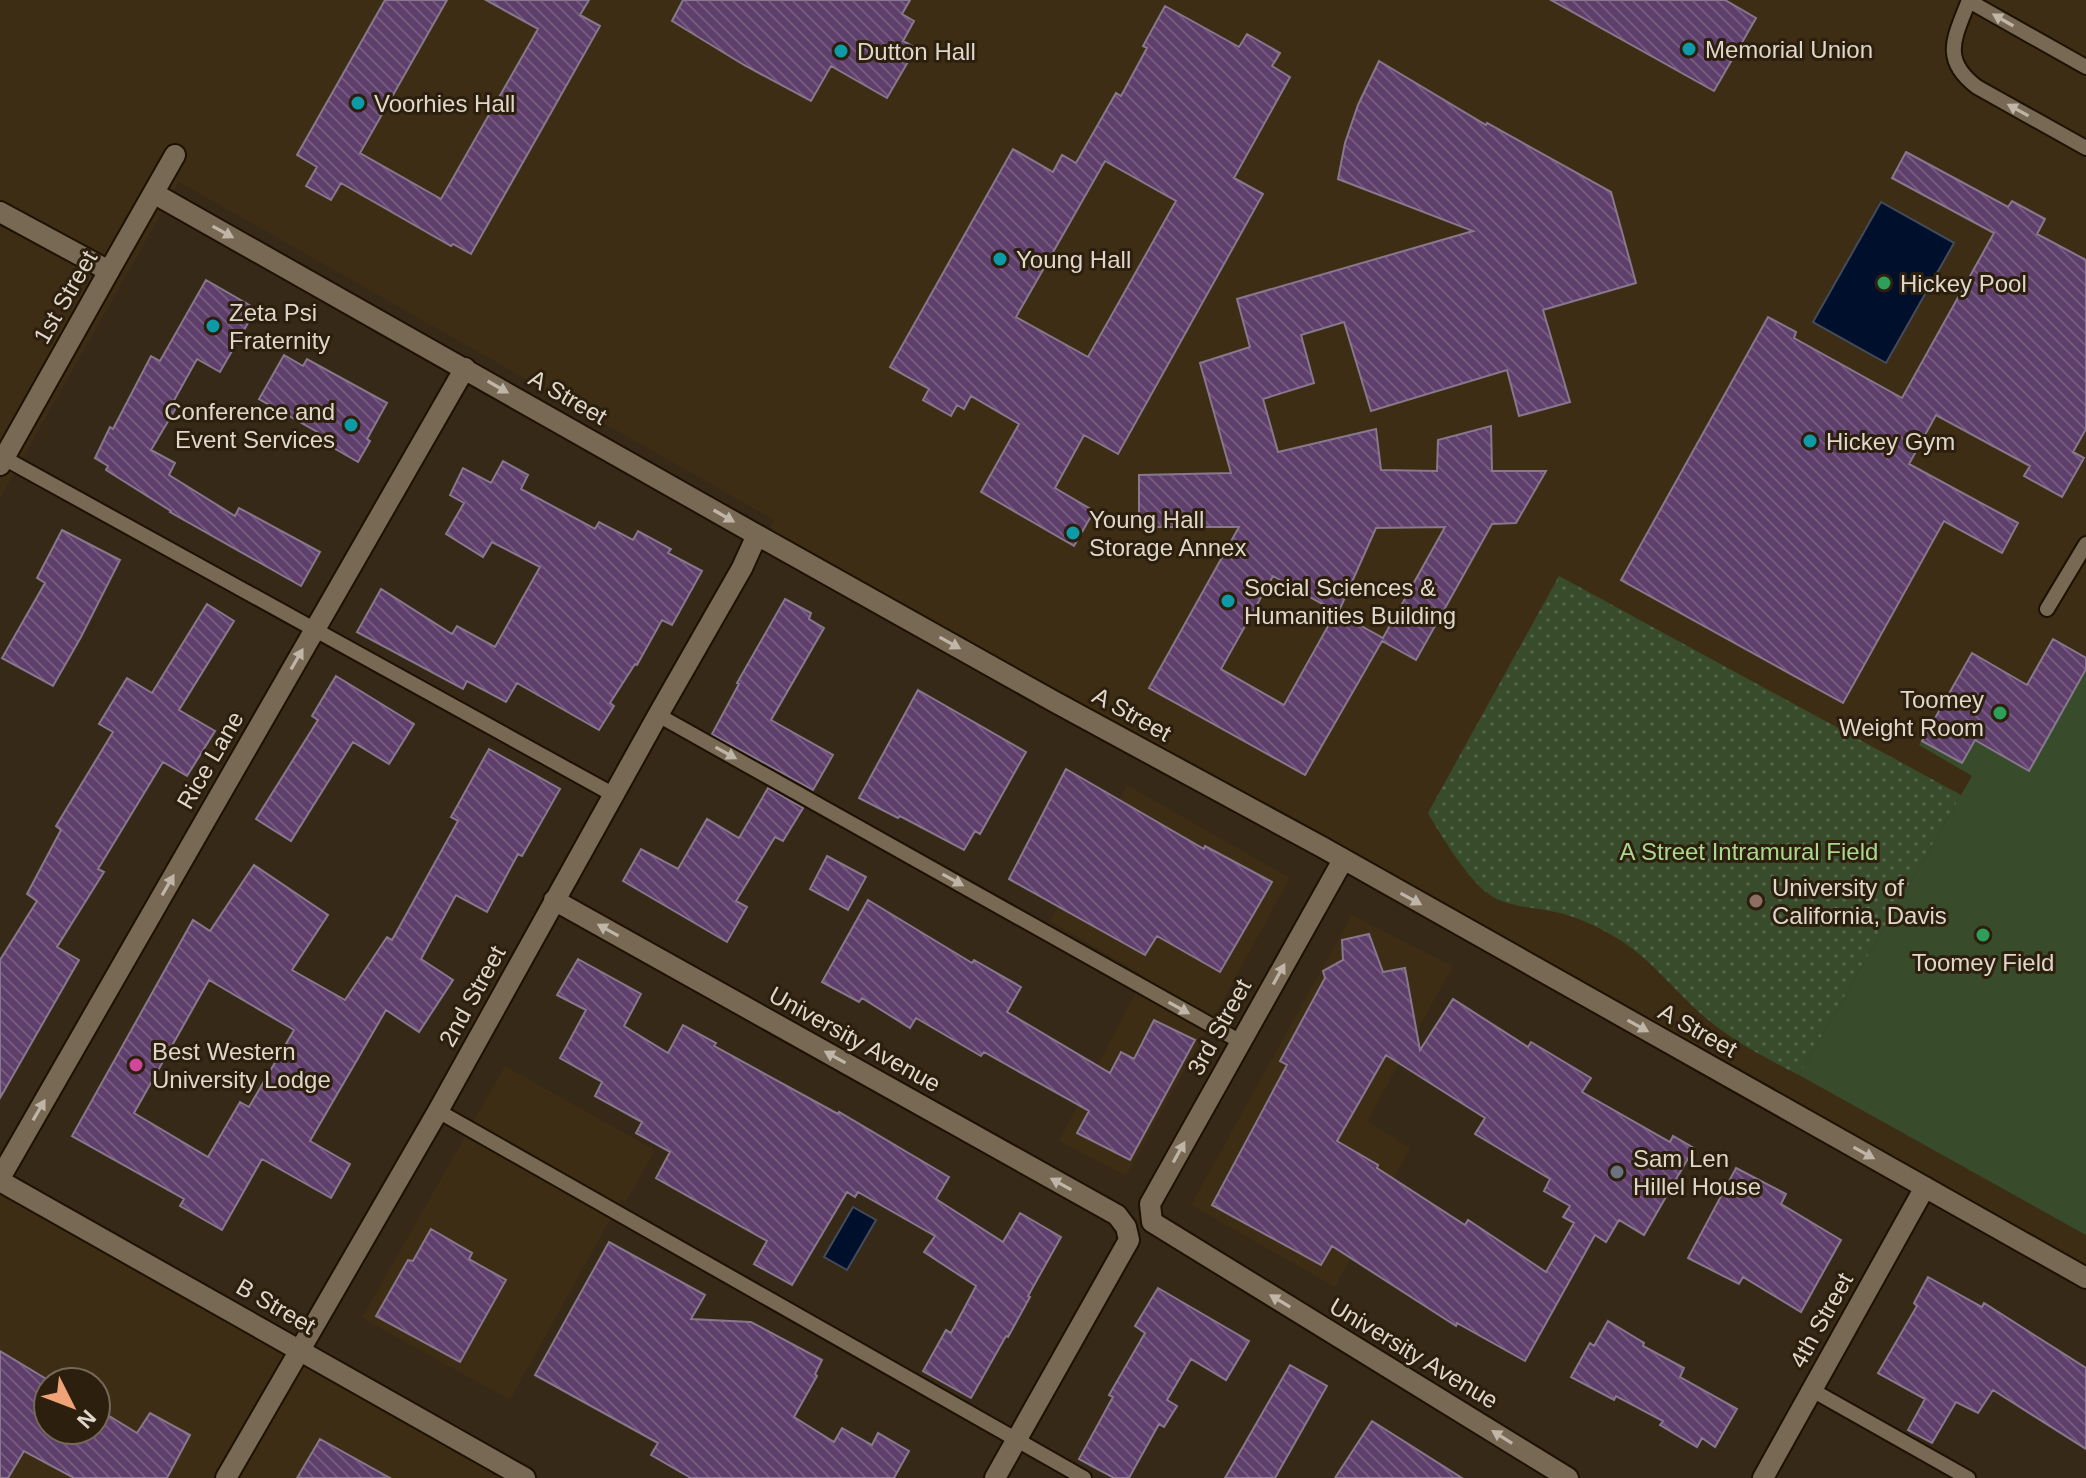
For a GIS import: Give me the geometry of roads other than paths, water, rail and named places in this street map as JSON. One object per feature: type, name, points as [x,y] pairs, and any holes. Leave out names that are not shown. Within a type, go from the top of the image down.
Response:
[{"type":"street","name":"1st Street","points":[[2,461],[175,155]]},
{"type":"street","name":"A Street","points":[[155,194],[757,535],[2086,1278]]},
{"type":"street","points":[[0,212],[109,271]]},
{"type":"street","name":"Rice Lane","points":[[0,1180],[465,368]]},
{"type":"street","name":"2nd Street","points":[[226,1478],[438,1111],[742,568],[757,535]]},
{"type":"street","name":"3rd Street","points":[[1152,1222],[1150,1204],[1343,860]]},
{"type":"street","name":"University Avenue","points":[[554,900],[1117,1215],[1126,1227],[1129,1240],[1016,1440]]},
{"type":"street","name":"B Street","points":[[0,1180],[525,1478]]},
{"type":"street","name":"4th Street","points":[[1763,1478],[1925,1187]]},
{"type":"street","name":"University Avenue","points":[[1152,1222],[1568,1478]]},
{"type":"street","points":[[995,1478],[1016,1440]]},
{"type":"lane","points":[[2086,67],[1969,0],[1953,53],[1957,68],[1977,87],[2086,148]]},
{"type":"lane","points":[[2,461],[315,629],[614,795]]},
{"type":"lane","points":[[2047,609],[2086,544]]},
{"type":"lane","points":[[658,715],[1241,1042]]},
{"type":"lane","points":[[438,1111],[1084,1478]]},
{"type":"lane","points":[[1812,1390],[1968,1478]]},
{"type":"water","name":"Hickey Pool","points":[[1881,202],[1954,243],[1886,363],[1813,322]]},
{"type":"water","points":[[853,1207],[876,1220],[847,1270],[824,1257]]},
{"type":"place","name":"Memorial Union","points":[[1689,49]]},
{"type":"place","name":"Dutton Hall","points":[[841,51]]},
{"type":"place","name":"Voorhies Hall","points":[[358,103]]},
{"type":"place","name":"Young Hall","points":[[1000,259]]},
{"type":"place","name":"Hickey Pool","points":[[1884,283]]},
{"type":"place","name":"Zeta Psi Fraternity","points":[[213,326]]},
{"type":"place","name":"Conference and Event Services","points":[[351,425]]},
{"type":"place","name":"Hickey Gym","points":[[1810,441]]},
{"type":"place","name":"Young Hall Storage Annex","points":[[1073,533]]},
{"type":"place","name":"Social Sciences & Humanities Building","points":[[1228,601]]},
{"type":"place","name":"Toomey Weight Room","points":[[2000,713]]},
{"type":"place","name":"University of California, Davis","points":[[1756,901]]},
{"type":"place","name":"Toomey Field","points":[[1983,935]]},
{"type":"place","name":"Best Western University Lodge","points":[[136,1065]]},
{"type":"place","name":"Sam Len Hillel House","points":[[1617,1172]]},
{"type":"park label","name":"A Street Intramural Field","points":[[1749,851]]}]
